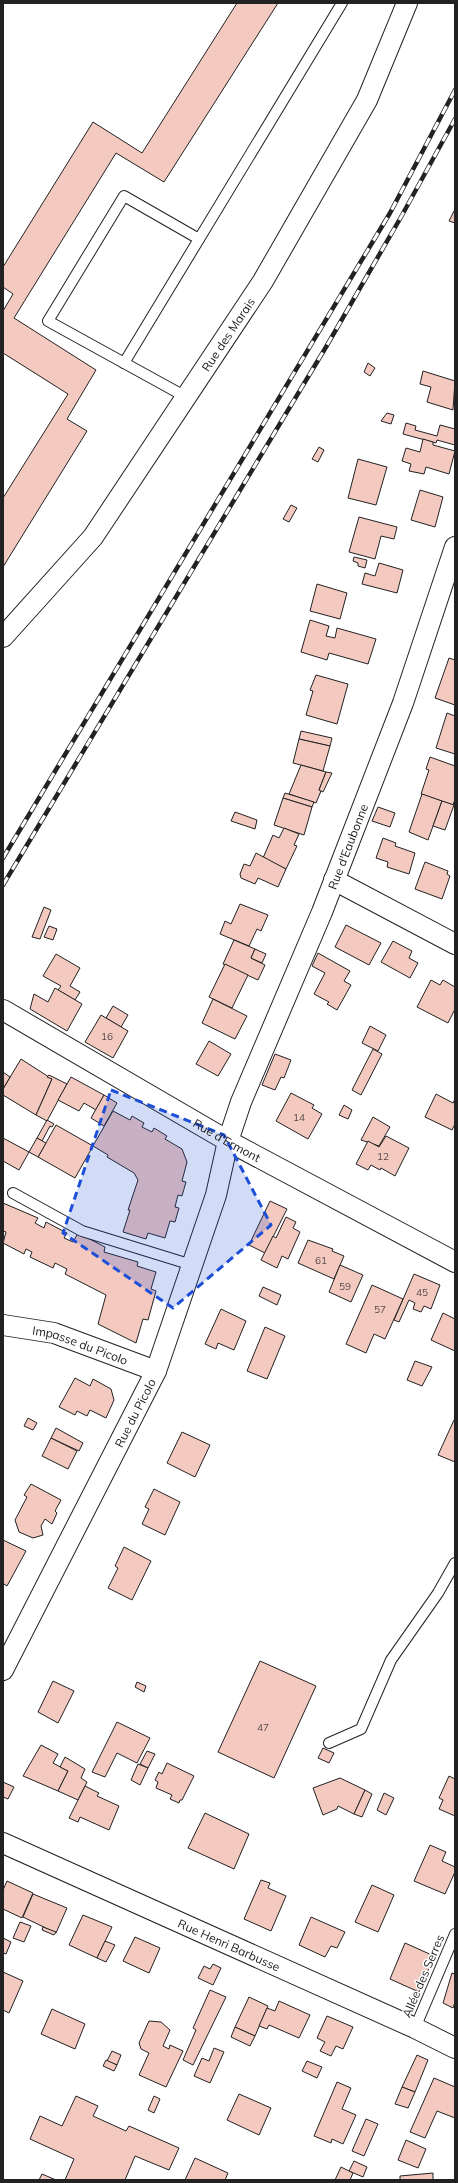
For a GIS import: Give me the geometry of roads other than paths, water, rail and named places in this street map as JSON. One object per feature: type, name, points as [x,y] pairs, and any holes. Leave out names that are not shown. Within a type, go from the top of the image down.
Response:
[{"type":"street","name":"Rue des Marais","points":[[3,637],[93,537],[263,281],[367,100],[407,3]]},
{"type":"street","name":"Rue d'Eaubonne","points":[[228,1141],[240,1102],[322,912],[403,703],[455,547]]},
{"type":"street","points":[[334,880],[455,944]]},
{"type":"street","name":"Rue d'Ermont","points":[[3,1010],[228,1141],[455,1262]]},
{"type":"street","name":"Rue du Picolo","points":[[3,1670],[156,1371],[216,1195],[228,1141]]},
{"type":"street","name":"Impasse du Picolo","points":[[3,1325],[54,1332],[156,1371]]},
{"type":"street","name":"Rue Henri Barbusse","points":[[3,1843],[415,2028],[455,2048]]},
{"type":"lane","points":[[124,363],[342,3]]},
{"type":"lane","points":[[186,397],[48,321],[124,196],[199,239]]},
{"type":"lane","points":[[13,1193],[82,1231],[192,1265]]},
{"type":"lane","points":[[329,1743],[361,1729],[391,1660],[438,1593],[455,1563]]},
{"type":"lane","name":"Allée des Serres","points":[[415,2028],[455,1934]]},
{"type":"railway","points":[[3,858],[390,213],[455,90]]},
{"type":"railway","points":[[3,885],[326,347],[401,217],[455,119]]}]
